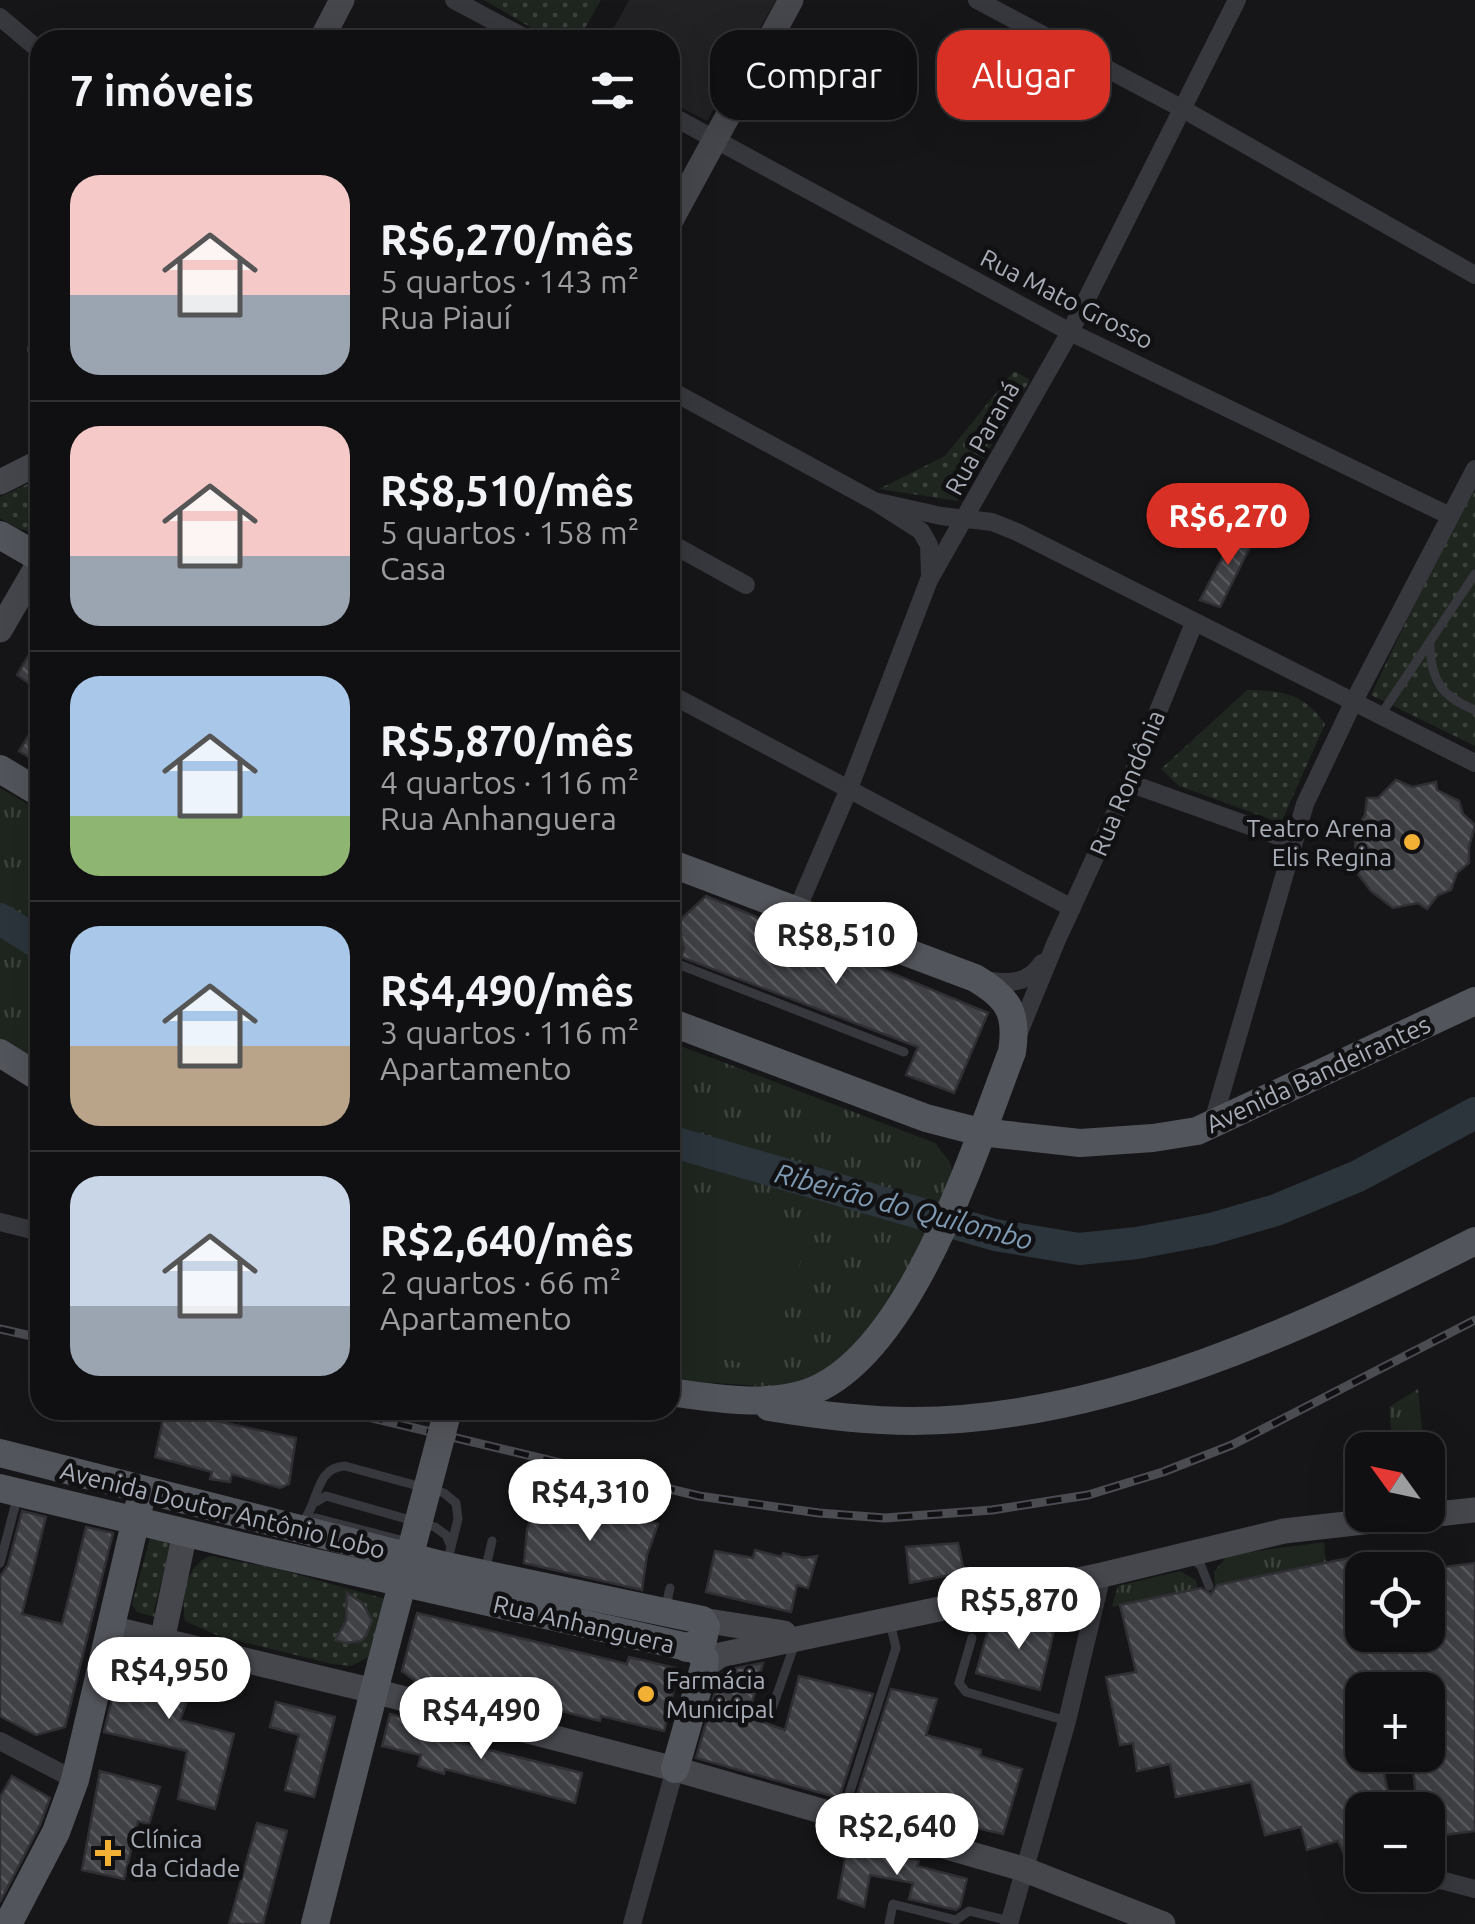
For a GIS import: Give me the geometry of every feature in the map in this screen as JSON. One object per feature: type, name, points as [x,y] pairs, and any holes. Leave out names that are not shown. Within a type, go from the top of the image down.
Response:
[{"type":"main road","points":[[326,30],[342,0]]},
{"type":"main road","points":[[680,204],[791,0]]},
{"type":"main road","points":[[0,482],[30,467]]},
{"type":"main road","points":[[0,534],[30,553]]},
{"type":"main road","points":[[0,630],[30,577]]},
{"type":"main road","points":[[0,769],[30,787]]},
{"type":"main road","points":[[680,867],[976,978],[996,990],[1012,1014],[1012,1052]]},
{"type":"main road","name":"Avenida Bandeirantes","points":[[680,1026],[926,1118],[980,1132],[1080,1142],[1153,1138],[1212,1125],[1475,1001]]},
{"type":"main road","name":"Rua Rondônia","points":[[980,1132],[1012,1052]]},
{"type":"main road","points":[[0,1053],[30,1072]]},
{"type":"main road","points":[[926,1118],[970,1113],[987,1101],[999,1085]]},
{"type":"main road","points":[[999,1085],[998,1102],[1006,1120],[1038,1140]]},
{"type":"main road","points":[[723,1399],[776,1398],[808,1392],[835,1378],[864,1354],[908,1296],[936,1245],[980,1132]]},
{"type":"main road","points":[[680,1393],[816,1415],[917,1421],[964,1418],[1095,1396],[1149,1382],[1274,1336],[1475,1242]]},
{"type":"main road","points":[[315,1924],[445,1420]]},
{"type":"main road","name":"Avenida Doutor Antônio Lobo","points":[[0,1453],[440,1561]]},
{"type":"main road","name":"Avenida Doutor Antônio Lobo","points":[[10,1490],[386,1578]]},
{"type":"main road","points":[[8,1924],[56,1832],[76,1780],[143,1490]]},
{"type":"main road","points":[[162,1641],[192,1500]]},
{"type":"main road","name":"Rua Anhanguera","points":[[1445,1513],[1475,1510]]},
{"type":"main road","name":"Rua Anhanguera","points":[[440,1561],[696,1658],[1102,1575],[1284,1531],[1345,1524]]},
{"type":"main road","name":"Rua Anhanguera","points":[[386,1578],[440,1561],[484,1574],[667,1600],[702,1620],[783,1633],[824,1633]]},
{"type":"main road","points":[[675,1770],[696,1658],[706,1626],[702,1620]]},
{"type":"main road","points":[[110,1628],[162,1641],[377,1678],[675,1770],[1022,1869],[1163,1924]]},
{"type":"street","points":[[454,0],[510,30]]},
{"type":"street","points":[[977,0],[1182,108],[1475,275]]},
{"type":"street","name":"Rua Paraná","points":[[796,912],[848,791],[929,580],[1070,332],[1237,0]]},
{"type":"street","points":[[0,16],[30,42]]},
{"type":"street","name":"Rua Mato Grosso","points":[[680,120],[1070,332],[1448,515]]},
{"type":"street","points":[[680,395],[874,501],[921,531],[929,544],[929,580]]},
{"type":"street","points":[[1212,1125],[1292,841],[1318,775],[1448,515],[1475,469]]},
{"type":"street","points":[[874,501],[992,522],[1016,532],[1475,763]]},
{"type":"street","points":[[680,550],[746,586]]},
{"type":"street","name":"Rua Rondônia","points":[[1012,1052],[1194,623]]},
{"type":"street","points":[[680,699],[1072,908]]},
{"type":"street","points":[[1129,783],[1292,841]]},
{"type":"street","name":"Rua Rondônia","points":[[976,978],[1014,983],[1028,978],[1056,942]]},
{"type":"street","points":[[0,1222],[30,1230]]},
{"type":"street","points":[[1009,1922],[1067,1721],[1102,1575]]},
{"type":"street","points":[[0,1741],[76,1780]]},
{"type":"street","points":[[632,1924],[675,1770]]},
{"type":"street","points":[[1445,1881],[1475,1889]]},
{"type":"lane","points":[[1380,716],[1475,574]]},
{"type":"lane","points":[[1430,642],[1436,686],[1454,702],[1475,710]]},
{"type":"lane","points":[[680,965],[904,1052]]},
{"type":"lane","points":[[314,1505],[324,1474],[337,1466],[444,1494],[459,1509],[440,1561]]},
{"type":"lane","points":[[0,1563],[10,1490]]},
{"type":"lane","points":[[295,1525],[326,1496],[436,1527],[446,1535],[440,1561]]},
{"type":"lane","points":[[484,1574],[492,1541]]},
{"type":"lane","points":[[1188,1554],[1201,1566],[1208,1582],[1211,1556],[1218,1547]]},
{"type":"lane","points":[[841,1817],[896,1648],[890,1619]]},
{"type":"lane","points":[[773,1706],[796,1638]]},
{"type":"lane","points":[[972,1638],[959,1683],[966,1692],[1067,1721]]},
{"type":"lane","points":[[888,1924],[894,1904],[956,1920],[969,1911],[1009,1922]]},
{"type":"shaded area","points":[[629,0],[776,0],[759,30],[710,30],[707,121],[680,107],[680,30],[612,30]]},
{"type":"green space","points":[[484,0],[601,0],[584,30],[535,30]]},
{"type":"green space","points":[[1014,371],[1030,380],[958,501],[879,489],[945,456]]},
{"type":"green space","points":[[30,483],[30,531],[0,518],[0,497]]},
{"type":"green space","points":[[1475,484],[1475,746],[1371,695]]},
{"type":"green space","points":[[1247,690],[1291,696],[1309,706],[1325,724],[1281,823],[1179,786],[1161,769]]},
{"type":"green space","points":[[0,788],[30,805],[30,1058],[0,1039]]},
{"type":"green space","points":[[680,1046],[935,1143],[950,1162],[953,1174],[926,1243],[876,1329],[846,1358],[791,1388],[680,1381]]},
{"type":"green space","points":[[680,1191],[810,1230],[767,1371],[680,1345]]},
{"type":"green space","points":[[1418,1389],[1422,1432],[1391,1432],[1389,1407]]},
{"type":"green space","points":[[151,1534],[172,1542],[155,1617],[137,1612],[132,1604]]},
{"type":"green space","points":[[1324,1542],[1326,1562],[1215,1585],[1214,1572],[1228,1555]]},
{"type":"green space","points":[[210,1556],[278,1569],[385,1599],[371,1656],[351,1666],[332,1664],[219,1636],[185,1621],[184,1602],[190,1575]]},
{"type":"green space","points":[[1180,1571],[1196,1580],[1198,1589],[1112,1607],[1118,1586]]},
{"type":"building","points":[[1238,528],[1256,535],[1220,607],[1200,600]]},
{"type":"building","points":[[30,653],[30,684],[17,675]]},
{"type":"building","points":[[30,733],[30,758],[19,751]]},
{"type":"building","name":"Teatro Arena Elis Regina","points":[[1396,780],[1412,787],[1436,782],[1437,790],[1459,801],[1463,814],[1475,825],[1469,863],[1457,873],[1451,890],[1438,895],[1427,909],[1418,903],[1393,908],[1371,891],[1348,861],[1355,850],[1356,829],[1365,815],[1367,798],[1378,798]]},
{"type":"building","points":[[706,896],[988,1013],[954,1093],[906,1075],[918,1047],[681,957],[684,949],[680,920]]},
{"type":"building","points":[[163,1420],[212,1420],[296,1438],[289,1484],[280,1488],[232,1474],[230,1482],[210,1479],[212,1472],[155,1457]]},
{"type":"building","points":[[558,1502],[658,1524],[647,1555],[642,1590],[524,1563],[534,1507],[554,1512]]},
{"type":"building","points":[[22,1511],[46,1517],[22,1614],[62,1624],[86,1527],[113,1533],[65,1727],[36,1735],[0,1716],[0,1577],[8,1565]]},
{"type":"building","points":[[958,1543],[964,1572],[910,1583],[906,1547]]},
{"type":"building","points":[[755,1550],[781,1557],[783,1553],[804,1558],[817,1556],[808,1588],[797,1585],[791,1612],[706,1592],[715,1551],[753,1558]]},
{"type":"building","points":[[1345,1559],[1345,1652],[1445,1652],[1445,1567],[1475,1563],[1475,1831],[1445,1835],[1445,1792],[1415,1792],[1414,1772],[1445,1772],[1445,1672],[1345,1672],[1345,1772],[1384,1772],[1388,1792],[1345,1792],[1345,1856],[1338,1841],[1307,1850],[1301,1827],[1265,1835],[1251,1782],[1176,1797],[1170,1764],[1137,1771],[1133,1743],[1120,1745],[1106,1677],[1136,1672],[1120,1605],[1201,1588],[1211,1594],[1217,1585]]},
{"type":"building","points":[[347,1593],[362,1603],[372,1620],[361,1641],[346,1643],[335,1640],[346,1621]]},
{"type":"building","points":[[417,1613],[627,1664],[629,1657],[679,1669],[664,1731],[601,1716],[600,1721],[496,1694],[494,1704],[421,1685],[402,1671]]},
{"type":"building","points":[[1058,1614],[1040,1690],[976,1673],[988,1630]]},
{"type":"building","points":[[129,1649],[200,1666],[180,1720],[234,1734],[215,1809],[178,1799],[187,1751],[104,1732]]},
{"type":"building","points":[[763,1663],[748,1717],[785,1730],[799,1676],[873,1694],[839,1798],[696,1758],[720,1675]]},
{"type":"building","points":[[891,1689],[937,1699],[926,1735],[981,1750],[980,1756],[1022,1769],[1003,1834],[855,1801]]},
{"type":"building","points":[[276,1702],[335,1717],[314,1797],[285,1790],[299,1735],[270,1727]]},
{"type":"building","points":[[390,1714],[414,1720],[412,1728],[453,1741],[582,1773],[575,1803],[445,1769],[444,1774],[418,1766],[421,1755],[382,1746]]},
{"type":"building","points":[[100,1771],[160,1787],[149,1824],[138,1821],[124,1879],[82,1870]]},
{"type":"building","points":[[12,1776],[50,1798],[0,1902],[0,1797]]},
{"type":"building","points":[[257,1823],[287,1831],[263,1924],[229,1924]]},
{"type":"building","points":[[848,1842],[967,1879],[960,1907],[956,1910],[909,1899],[913,1883],[870,1875],[864,1907],[838,1898]]},
{"type":"waterway","name":"Ribeirão do Quilombo","points":[[0,919],[30,938]]},
{"type":"waterway","name":"Ribeirão do Quilombo","points":[[680,1144],[995,1235],[1079,1249],[1211,1229],[1276,1210],[1358,1176],[1475,1113]]},
{"type":"railway","points":[[381,1420],[699,1496],[885,1518],[992,1510],[1088,1495],[1232,1445],[1475,1320]]},
{"type":"railway","points":[[0,1329],[30,1336]]},
{"type":"place","name":"Teatro Arena Elis Regina","points":[[1412,842]]},
{"type":"place","name":"Farmácia Municipal","points":[[646,1694]]},
{"type":"place","name":"Clínica da Cidade","points":[[108,1853]]}]
